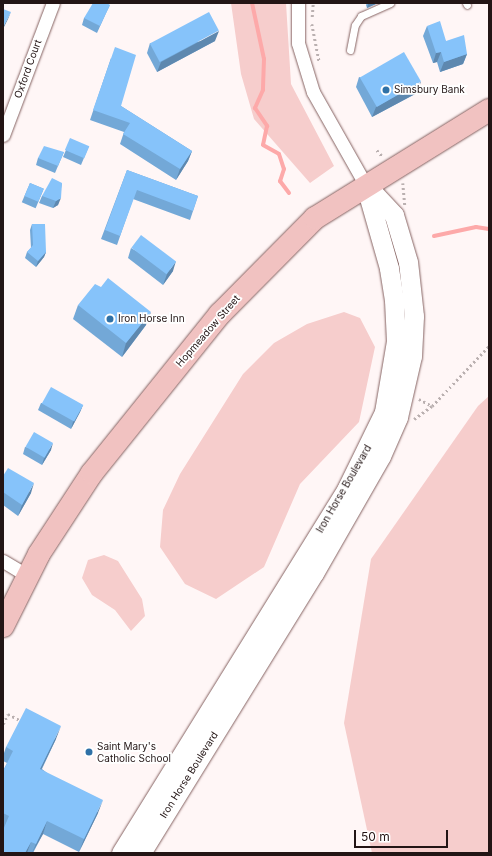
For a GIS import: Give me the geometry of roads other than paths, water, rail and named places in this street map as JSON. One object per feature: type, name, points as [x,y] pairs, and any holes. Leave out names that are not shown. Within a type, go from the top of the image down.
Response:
[{"type":"highway","name":"Hopmeadow Street","points":[[3,626],[28,576],[92,473],[220,314],[315,218],[365,184],[489,110]]},
{"type":"street","name":"Oxford Court","points":[[3,135],[53,3]]},
{"type":"street","points":[[298,3],[298,43],[313,92],[365,184]]},
{"type":"street","name":"Iron Horse Boulevard","points":[[121,853],[346,490],[384,412],[396,341],[394,300],[389,268],[365,184]]},
{"type":"street","name":"Iron Horse Boulevard","points":[[141,853],[314,573],[381,456],[398,416],[412,356],[414,316],[408,262],[394,215],[365,184]]},
{"type":"street","points":[[3,561],[28,576]]},
{"type":"lane","points":[[350,50],[355,25],[361,16],[390,3]]},
{"type":"waterway","points":[[252,3],[264,59],[263,90],[255,108],[267,126],[263,145],[279,154],[284,169],[280,181],[289,193]]},
{"type":"waterway","points":[[434,236],[476,227],[489,229]]},
{"type":"place","name":"Simsbury Bank","points":[[386,90]]},
{"type":"place","name":"Iron Horse Inn","points":[[110,319]]},
{"type":"place","name":"Saint Mary's Catholic School","points":[[89,752]]}]
